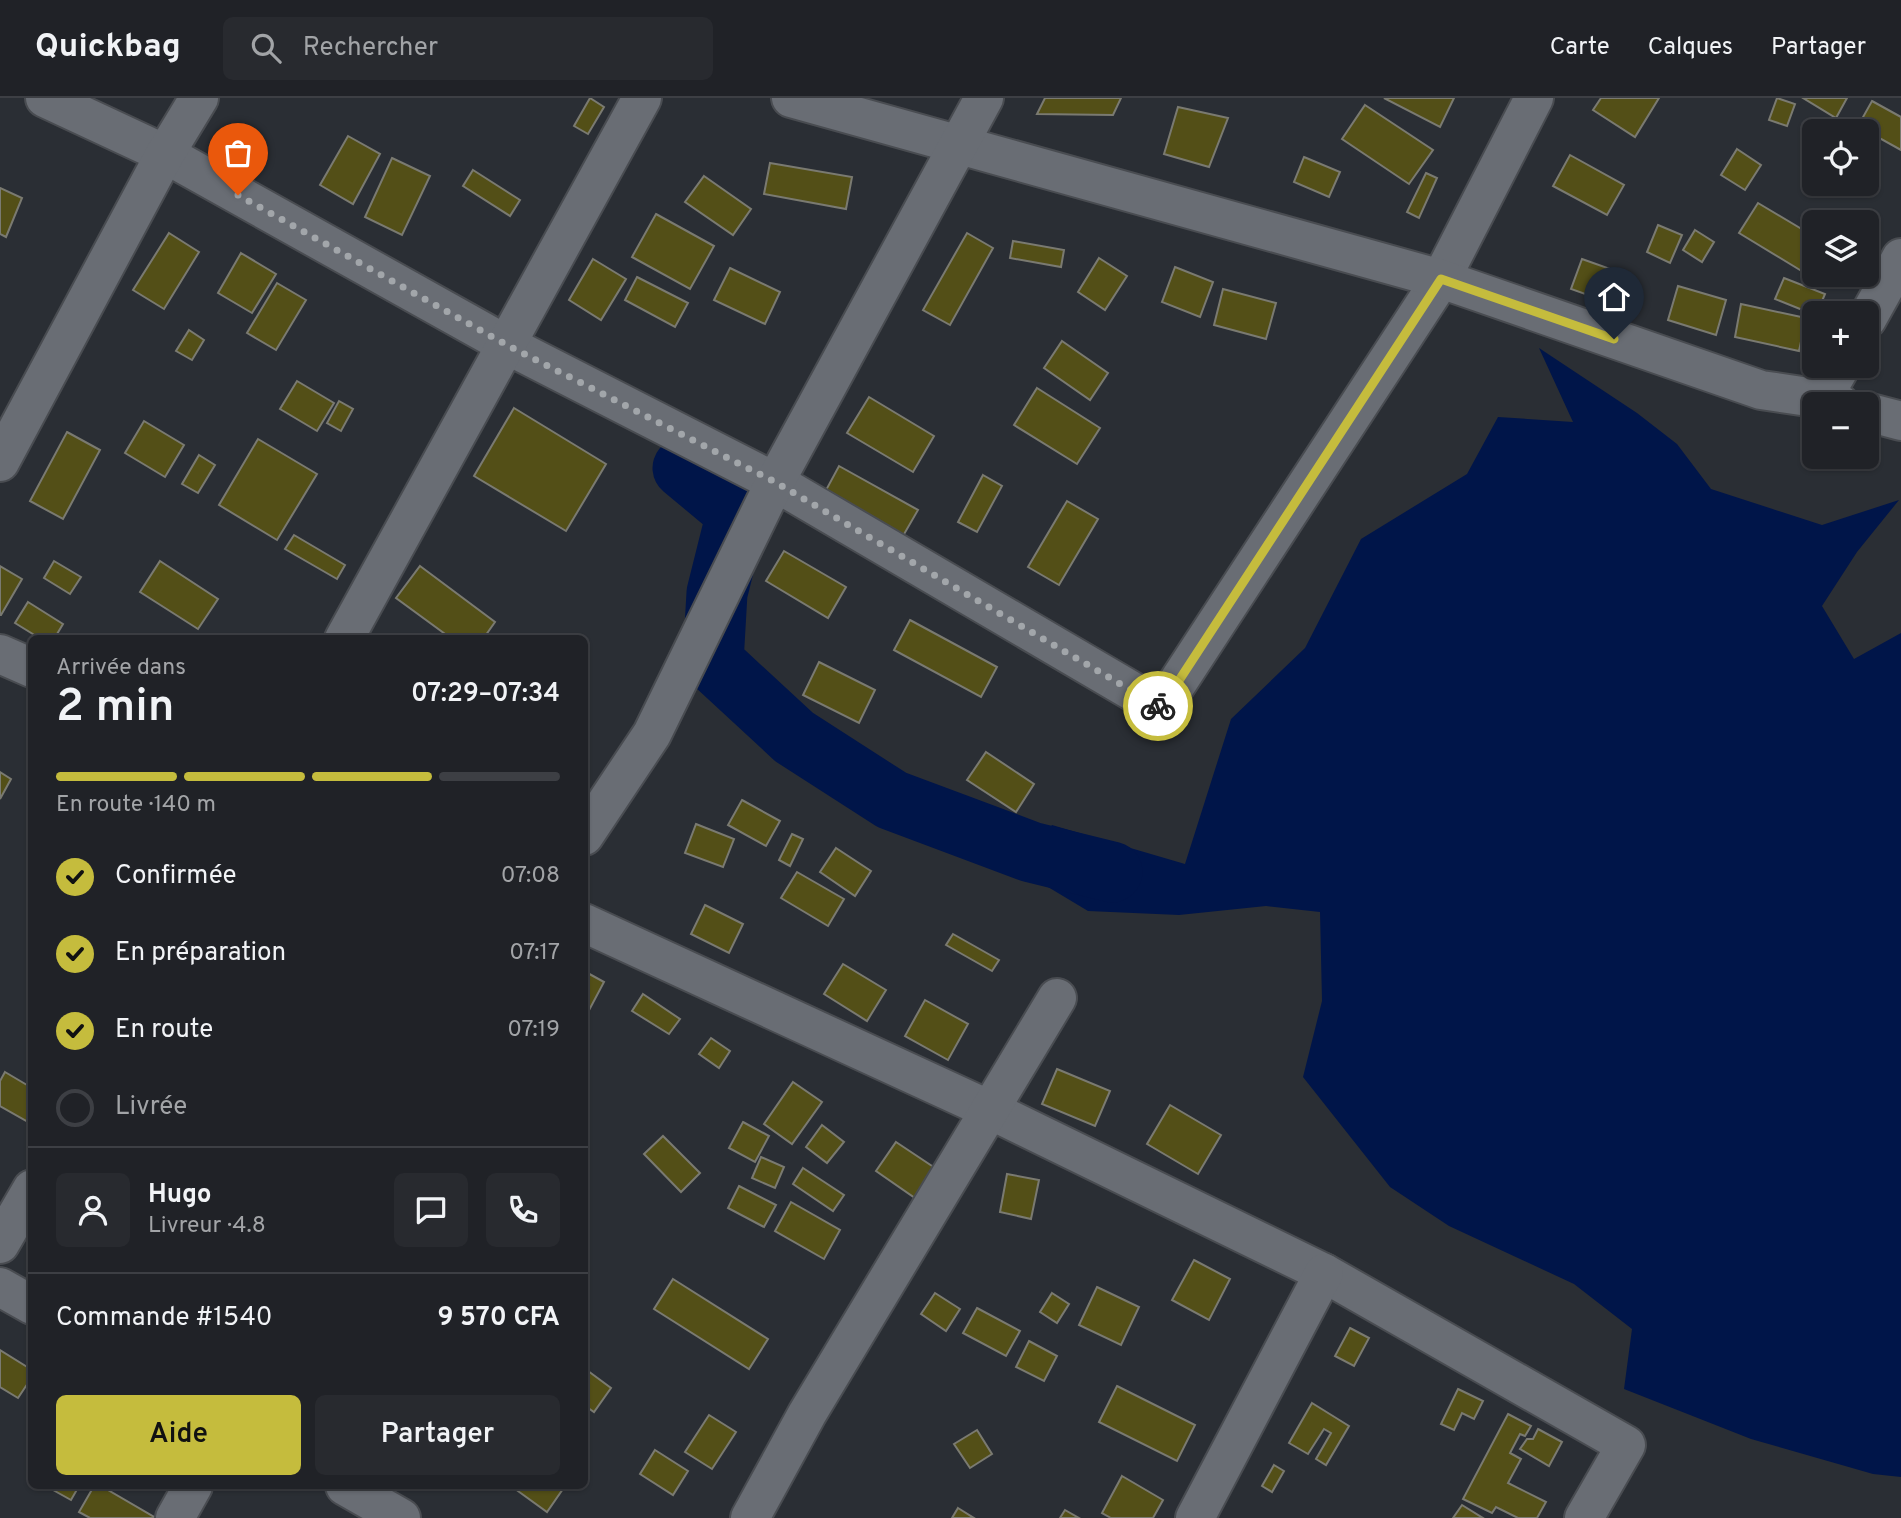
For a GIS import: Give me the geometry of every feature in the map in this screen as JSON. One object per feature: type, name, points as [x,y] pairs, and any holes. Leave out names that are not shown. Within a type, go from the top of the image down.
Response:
[{"type":"street","points":[[45,98],[165,154],[507,345],[775,482],[1161,708],[1441,279],[1534,98]]},
{"type":"street","points":[[0,462],[165,154],[199,98]]},
{"type":"street","points":[[347,635],[642,98]]},
{"type":"street","points":[[791,98],[1441,279],[1761,390],[1802,397]]},
{"type":"street","points":[[588,830],[652,734],[775,482],[984,98]]},
{"type":"street","points":[[1877,301],[1901,258]]},
{"type":"street","points":[[1879,415],[1901,421]]},
{"type":"street","points":[[0,654],[28,666]]},
{"type":"street","points":[[588,925],[990,1110],[1324,1273],[1626,1445],[1584,1518]]},
{"type":"street","points":[[750,1518],[807,1414],[1057,998]]},
{"type":"street","points":[[0,1244],[28,1196]]},
{"type":"street","points":[[1195,1518],[1324,1273]]},
{"type":"street","points":[[0,1287],[28,1303]]},
{"type":"street","points":[[176,1518],[191,1489]]},
{"type":"street","points":[[350,1489],[401,1518]]},
{"type":"shaded area","points":[[1539,348],[1637,413],[1677,444],[1711,489],[1822,525],[1899,500],[1857,552],[1822,606],[1854,659],[1901,633],[1901,1477],[1873,1474],[1751,1439],[1624,1389],[1632,1329],[1574,1284],[1449,1226],[1390,1187],[1303,1077],[1322,1001],[1320,912],[1266,906],[1179,915],[1088,911],[1018,869],[1052,825],[1185,864],[1231,719],[1305,648],[1361,539],[1467,474],[1498,417],[1573,422]]},
{"type":"building","points":[[590,98],[604,107],[588,134],[574,126]]},
{"type":"building","points":[[1045,98],[1121,98],[1113,115],[1037,114]]},
{"type":"building","points":[[1384,98],[1454,98],[1440,127]]},
{"type":"building","points":[[1601,98],[1659,98],[1635,137],[1593,110]]},
{"type":"building","points":[[1777,98],[1795,104],[1787,126],[1769,120]]},
{"type":"building","points":[[1803,98],[1847,98],[1836,118]]},
{"type":"building","points":[[1872,101],[1901,117],[1901,150],[1879,138],[1879,119],[1862,119]]},
{"type":"building","points":[[1365,105],[1433,150],[1409,184],[1342,139]]},
{"type":"building","points":[[1178,107],[1228,118],[1209,167],[1164,154]]},
{"type":"building","points":[[348,136],[380,154],[353,204],[320,185]]},
{"type":"building","points":[[1737,149],[1761,165],[1745,190],[1721,175]]},
{"type":"building","points":[[1570,155],[1624,185],[1607,215],[1553,186]]},
{"type":"building","points":[[1304,157],[1340,172],[1329,197],[1294,182]]},
{"type":"building","points":[[392,158],[430,176],[402,235],[365,217]]},
{"type":"building","points":[[770,163],[852,177],[846,209],[764,194]]},
{"type":"building","points":[[473,170],[520,200],[510,216],[463,186]]},
{"type":"building","points":[[1426,173],[1437,178],[1419,218],[1407,212]]},
{"type":"building","points":[[704,176],[751,209],[733,235],[685,202]]},
{"type":"building","points":[[0,188],[22,198],[6,237],[0,234]]},
{"type":"building","points":[[1758,203],[1802,229],[1802,271],[1739,233]]},
{"type":"building","points":[[656,214],[714,246],[690,289],[632,257]]},
{"type":"building","points":[[1658,225],[1682,235],[1670,263],[1647,252]]},
{"type":"building","points":[[1695,230],[1714,242],[1702,262],[1683,250]]},
{"type":"building","points":[[169,233],[199,252],[164,309],[133,290]]},
{"type":"building","points":[[967,233],[993,248],[950,325],[923,310]]},
{"type":"building","points":[[1013,241],[1064,250],[1061,267],[1010,258]]},
{"type":"building","points":[[241,253],[276,274],[252,313],[218,293]]},
{"type":"building","points":[[1099,258],[1127,276],[1105,310],[1078,292]]},
{"type":"building","points":[[593,259],[626,279],[601,320],[569,300]]},
{"type":"building","points":[[1582,259],[1616,271],[1605,301],[1571,289]]},
{"type":"building","points":[[1175,267],[1213,282],[1200,317],[1162,302]]},
{"type":"building","points":[[730,268],[780,292],[765,324],[714,300]]},
{"type":"building","points":[[637,277],[688,303],[675,327],[625,300]]},
{"type":"building","points":[[1784,278],[1825,294],[1822,301],[1802,301],[1802,310],[1775,299]]},
{"type":"building","points":[[277,283],[306,300],[276,350],[247,333]]},
{"type":"building","points":[[1678,286],[1726,300],[1716,335],[1668,320]]},
{"type":"building","points":[[1223,289],[1276,303],[1266,339],[1214,325]]},
{"type":"building","points":[[1741,304],[1802,317],[1799,351],[1735,337]]},
{"type":"building","points":[[189,330],[204,340],[192,360],[176,351]]},
{"type":"building","points":[[1062,341],[1108,373],[1090,400],[1044,368]]},
{"type":"building","points":[[297,381],[334,403],[317,431],[280,409]]},
{"type":"building","points":[[1037,388],[1100,428],[1077,464],[1014,425]]},
{"type":"building","points":[[869,397],[934,436],[913,472],[847,433]]},
{"type":"building","points":[[339,401],[353,409],[341,431],[327,423]]},
{"type":"building","points":[[514,408],[606,464],[566,531],[474,476]]},
{"type":"building","points":[[144,421],[184,445],[165,477],[125,453]]},
{"type":"building","points":[[67,432],[100,450],[63,519],[30,501]]},
{"type":"building","points":[[258,439],[317,474],[277,540],[219,505]]},
{"type":"building","points":[[199,455],[215,465],[198,493],[182,484]]},
{"type":"building","points":[[839,466],[918,510],[903,536],[825,492]]},
{"type":"building","points":[[983,475],[1002,486],[977,532],[958,522]]},
{"type":"building","points":[[1067,501],[1098,519],[1059,585],[1028,567]]},
{"type":"building","points":[[294,535],[345,565],[337,579],[285,549]]},
{"type":"building","points":[[784,551],[846,587],[828,618],[766,581]]},
{"type":"building","points":[[54,561],[81,577],[70,594],[44,578]]},
{"type":"building","points":[[160,561],[218,599],[198,629],[140,592]]},
{"type":"building","points":[[0,566],[22,579],[1,615],[0,615]]},
{"type":"building","points":[[420,566],[495,622],[486,635],[447,635],[396,598]]},
{"type":"building","points":[[28,602],[63,624],[56,635],[34,635],[15,623]]},
{"type":"building","points":[[910,620],[997,667],[981,697],[894,650]]},
{"type":"building","points":[[819,662],[875,690],[859,723],[803,695]]},
{"type":"building","points":[[986,752],[1034,784],[1016,812],[967,780]]},
{"type":"building","points":[[0,772],[11,779],[0,799]]},
{"type":"building","points":[[742,800],[780,821],[766,846],[728,825]]},
{"type":"building","points":[[696,824],[734,839],[723,867],[685,853]]},
{"type":"building","points":[[792,834],[803,839],[790,866],[779,860]]},
{"type":"building","points":[[836,848],[871,871],[855,896],[820,872]]},
{"type":"building","points":[[797,872],[844,899],[828,926],[781,898]]},
{"type":"building","points":[[705,905],[743,924],[729,953],[691,934]]},
{"type":"building","points":[[953,934],[999,960],[992,971],[946,945]]},
{"type":"building","points":[[843,964],[886,990],[867,1021],[824,994]]},
{"type":"building","points":[[588,973],[604,982],[588,1012]]},
{"type":"building","points":[[643,994],[680,1019],[669,1034],[632,1011]]},
{"type":"building","points":[[925,1000],[968,1024],[948,1060],[905,1036]]},
{"type":"building","points":[[711,1038],[730,1051],[719,1068],[699,1054]]},
{"type":"building","points":[[1057,1069],[1110,1091],[1095,1126],[1042,1104]]},
{"type":"building","points":[[5,1072],[28,1086],[28,1122],[0,1106],[0,1081]]},
{"type":"building","points":[[793,1082],[822,1102],[792,1144],[764,1124]]},
{"type":"building","points":[[1170,1105],[1221,1135],[1198,1174],[1147,1144]]},
{"type":"building","points":[[743,1122],[769,1136],[755,1162],[729,1148]]},
{"type":"building","points":[[822,1125],[844,1142],[827,1163],[806,1147]]},
{"type":"building","points":[[663,1136],[700,1173],[681,1192],[644,1154]]},
{"type":"building","points":[[896,1142],[935,1168],[915,1198],[876,1171]]},
{"type":"building","points":[[761,1157],[784,1167],[775,1188],[752,1178]]},
{"type":"building","points":[[803,1168],[844,1195],[833,1211],[793,1184]]},
{"type":"building","points":[[1007,1174],[1039,1180],[1031,1219],[1000,1212]]},
{"type":"building","points":[[739,1186],[776,1205],[764,1227],[728,1208]]},
{"type":"building","points":[[791,1202],[840,1230],[824,1259],[775,1231]]},
{"type":"building","points":[[1194,1260],[1230,1279],[1209,1320],[1172,1300]]},
{"type":"building","points":[[673,1279],[768,1339],[749,1369],[654,1309]]},
{"type":"building","points":[[1097,1287],[1139,1307],[1121,1345],[1079,1325]]},
{"type":"building","points":[[935,1293],[960,1309],[946,1331],[921,1314]]},
{"type":"building","points":[[1052,1293],[1069,1304],[1057,1323],[1040,1312]]},
{"type":"building","points":[[977,1308],[1020,1331],[1006,1356],[963,1333]]},
{"type":"building","points":[[1350,1328],[1369,1338],[1354,1366],[1335,1356]]},
{"type":"building","points":[[1029,1341],[1057,1356],[1044,1381],[1016,1367]]},
{"type":"building","points":[[0,1350],[28,1368],[28,1383],[18,1398],[0,1387]]},
{"type":"building","points":[[588,1371],[611,1388],[594,1412],[588,1408]]},
{"type":"building","points":[[1117,1386],[1195,1425],[1177,1461],[1099,1422]]},
{"type":"building","points":[[1458,1389],[1483,1401],[1474,1419],[1462,1413],[1454,1430],[1441,1424]]},
{"type":"building","points":[[1312,1403],[1349,1426],[1326,1465],[1316,1459],[1331,1433],[1324,1429],[1308,1454],[1289,1443]]},
{"type":"building","points":[[1508,1414],[1531,1426],[1525,1436],[1520,1434],[1510,1453],[1521,1459],[1508,1483],[1546,1502],[1537,1518],[1518,1518],[1496,1507],[1492,1513],[1463,1499]]},
{"type":"building","points":[[709,1415],[736,1432],[712,1469],[685,1452]]},
{"type":"building","points":[[1538,1429],[1562,1442],[1549,1466],[1520,1449],[1527,1439],[1533,1439]]},
{"type":"building","points":[[977,1430],[992,1454],[970,1468],[954,1444]]},
{"type":"building","points":[[655,1450],[688,1471],[673,1495],[640,1474]]},
{"type":"building","points":[[1274,1465],[1284,1471],[1272,1492],[1262,1486]]},
{"type":"building","points":[[1122,1476],[1163,1500],[1153,1518],[1111,1518],[1102,1513]]},
{"type":"building","points":[[51,1489],[77,1489],[71,1500]]},
{"type":"building","points":[[92,1489],[106,1489],[156,1518],[90,1518],[79,1512]]},
{"type":"building","points":[[515,1489],[563,1489],[547,1512]]},
{"type":"building","points":[[1462,1505],[1483,1518],[1453,1518]]},
{"type":"building","points":[[958,1508],[974,1518],[952,1518]]},
{"type":"building","points":[[1065,1510],[1079,1518],[1060,1518]]},
{"type":"waterway","points":[[683,468],[737,513],[717,593],[713,662],[794,737],[892,800],[1031,852],[1112,872]]},
{"type":"way so far","points":[[238,195],[507,345],[775,482],[1158,706]]},
{"type":"route","points":[[1158,706],[1161,708],[1441,279],[1614,339]]}]
